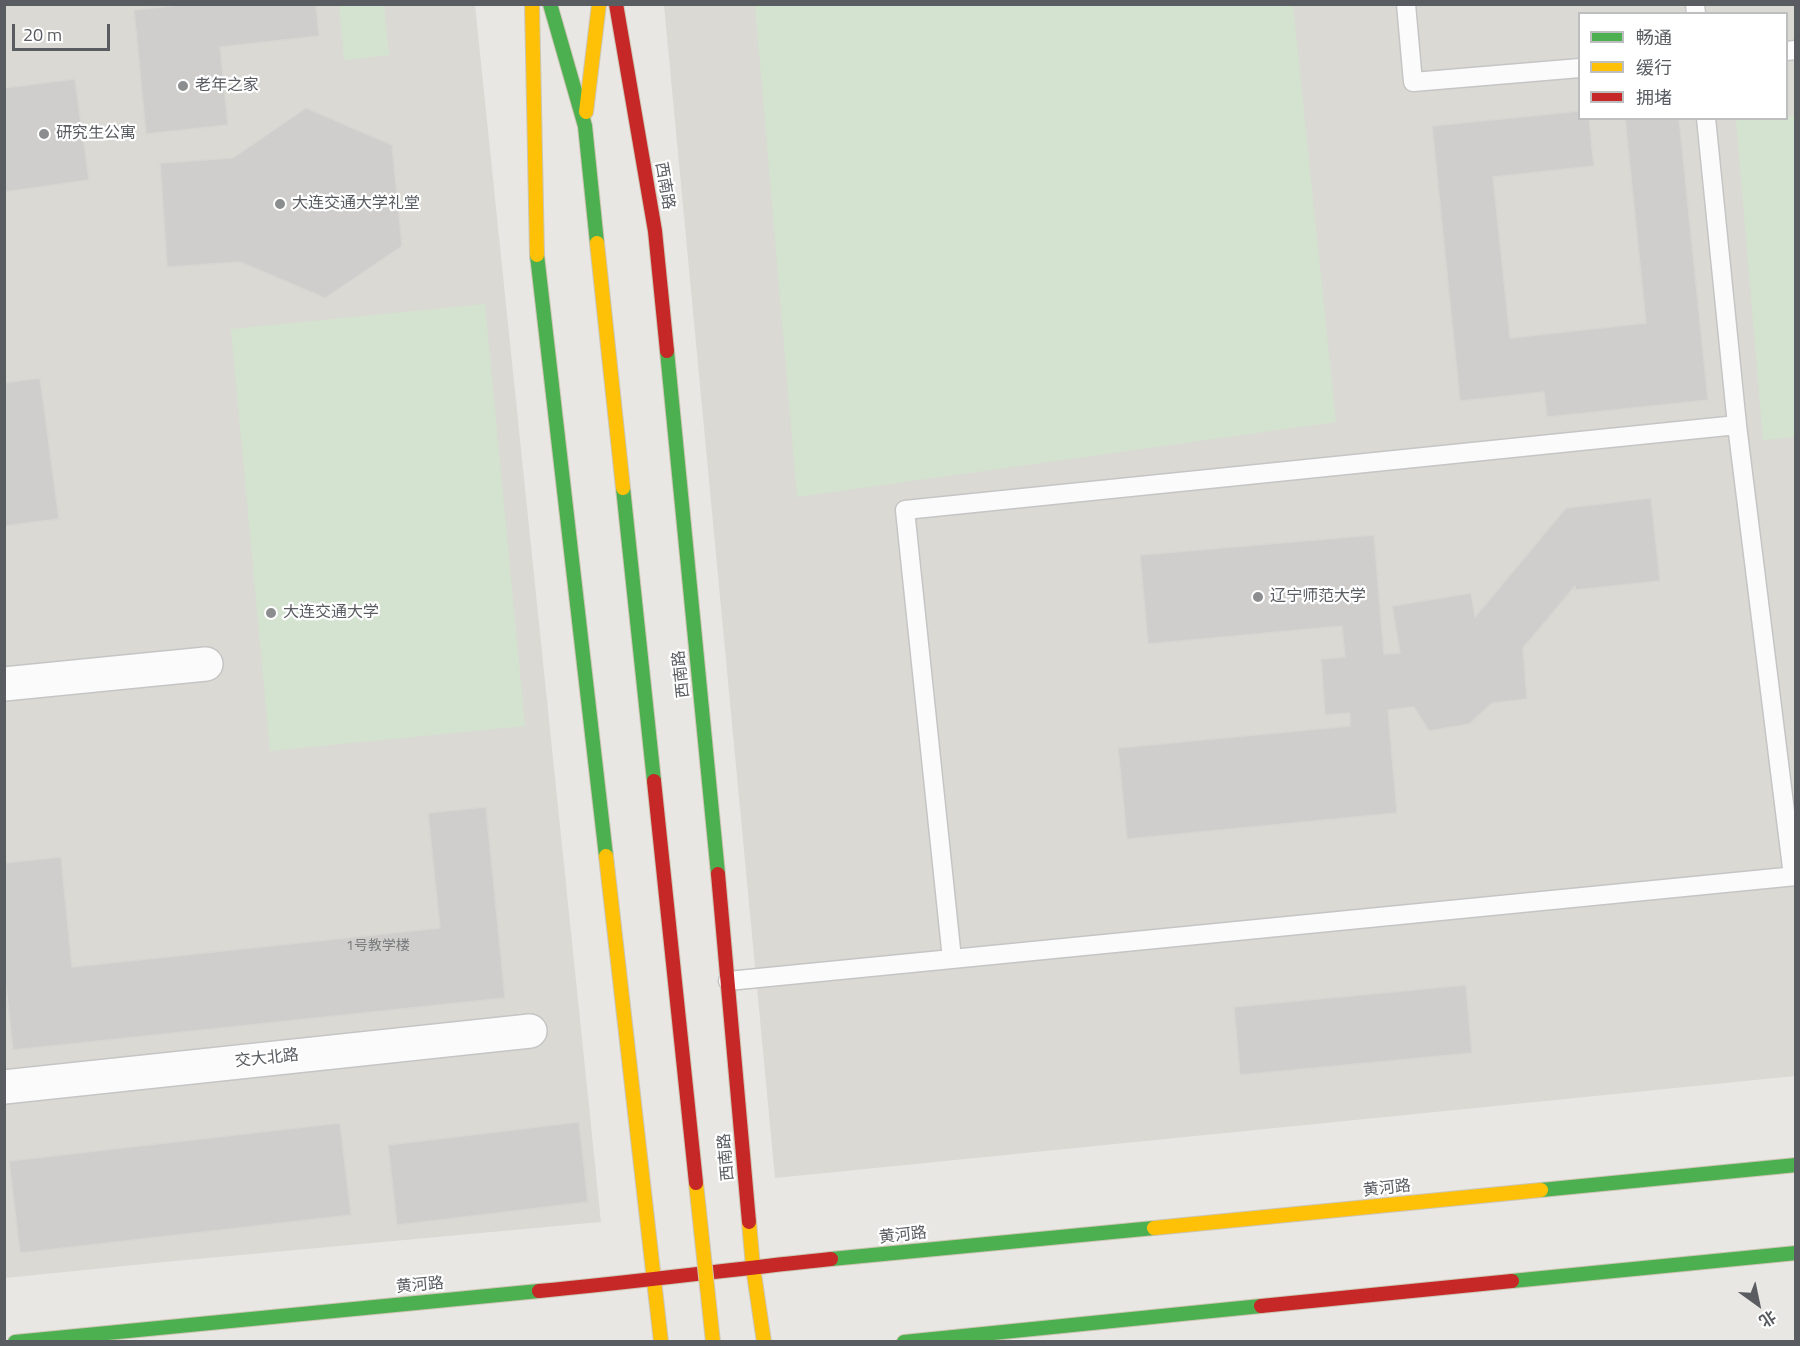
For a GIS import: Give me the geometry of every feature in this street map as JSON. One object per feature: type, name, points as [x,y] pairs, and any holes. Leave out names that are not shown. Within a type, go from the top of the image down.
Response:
[{"type":"main road","points":[[532,4],[537,256],[661,1341]]},
{"type":"main road","points":[[550,4],[585,126]]},
{"type":"main road","points":[[585,126],[599,4]]},
{"type":"main road","name":"西南路","points":[[616,4],[655,231],[728,981],[753,1267],[764,1341]]},
{"type":"main road","name":"西南路","points":[[585,126],[714,1341]]},
{"type":"main road","name":"黄河路","points":[[15,1341],[654,1280],[753,1267],[1796,1165]]},
{"type":"main road","points":[[904,1341],[1796,1253]]},
{"type":"street","points":[[4,684],[206,664]]},
{"type":"street","name":"交大北路","points":[[4,1087],[530,1031]]},
{"type":"lane","points":[[1406,4],[1413,82],[1578,68]]},
{"type":"lane","points":[[728,981],[1794,876],[1737,425],[1706,120]]},
{"type":"lane","points":[[952,959],[906,510],[1737,425]]},
{"type":"shaded area","name":"大连交通大学","points":[[4,5],[475,5],[601,1222],[5,1278]]},
{"type":"shaded area","name":"辽宁师范大学","points":[[664,5],[1795,5],[1795,1076],[775,1178]]},
{"type":"green space","points":[[339,5],[384,5],[389,55],[344,60]]},
{"type":"green space","points":[[755,5],[1293,5],[1336,422],[797,497]]},
{"type":"green space","points":[[1795,115],[1795,437],[1763,440],[1736,120],[1788,120],[1788,116]]},
{"type":"green space","points":[[485,304],[525,726],[270,751],[231,329]]},
{"type":"building","name":"老年之家","points":[[189,4],[316,4],[319,36],[220,47],[228,125],[146,134],[134,10]]},
{"type":"building","name":"研究生公寓","points":[[75,79],[89,180],[4,192],[4,88]]},
{"type":"building","name":"大连交通大学礼堂","points":[[306,108],[392,145],[402,246],[325,298],[240,262],[167,267],[160,163],[233,158]]},
{"type":"building","points":[[1578,111],[1578,120],[1589,120],[1594,166],[1493,177],[1510,338],[1646,323],[1625,120],[1679,120],[1708,400],[1547,417],[1544,392],[1460,401],[1432,126]]},
{"type":"building","points":[[40,378],[59,519],[4,526],[4,383]]},
{"type":"building","points":[[1651,498],[1660,581],[1575,590],[1575,586],[1523,648],[1527,699],[1492,703],[1469,724],[1429,731],[1414,707],[1388,710],[1397,813],[1127,839],[1118,748],[1350,726],[1350,713],[1325,715],[1321,659],[1345,657],[1342,626],[1148,644],[1140,555],[1374,535],[1384,654],[1400,653],[1392,606],[1471,593],[1475,617],[1566,508]]},
{"type":"building","points":[[486,807],[505,998],[13,1050],[4,969],[4,863],[61,857],[72,967],[440,928],[428,813]]},
{"type":"building","points":[[1466,985],[1472,1053],[1240,1075],[1234,1007]]},
{"type":"building","points":[[579,1122],[588,1202],[397,1225],[388,1145]]},
{"type":"building","points":[[340,1123],[351,1215],[20,1253],[9,1161]]},
{"type":"traffic: fast","points":[[550,4],[585,126],[597,243]]},
{"type":"traffic: fast","points":[[537,255],[606,856]]},
{"type":"traffic: fast","points":[[667,351],[718,874]]},
{"type":"traffic: fast","points":[[623,488],[654,781]]},
{"type":"traffic: fast","points":[[1541,1190],[1796,1165]]},
{"type":"traffic: fast","points":[[831,1259],[1154,1228]]},
{"type":"traffic: fast","points":[[1512,1281],[1796,1253]]},
{"type":"traffic: fast","points":[[15,1342],[539,1291]]},
{"type":"traffic: fast","points":[[904,1342],[1261,1306]]},
{"type":"traffic: slow","points":[[532,4],[537,255]]},
{"type":"traffic: slow","points":[[586,112],[599,4]]},
{"type":"traffic: slow","points":[[597,243],[623,488]]},
{"type":"traffic: slow","points":[[606,856],[661,1342]]},
{"type":"traffic: slow","points":[[696,1183],[713,1342]]},
{"type":"traffic: slow","points":[[1154,1228],[1541,1190]]},
{"type":"traffic: slow","points":[[749,1222],[764,1342]]},
{"type":"traffic: jam","points":[[616,4],[655,231],[667,351]]},
{"type":"traffic: jam","points":[[654,781],[696,1183]]},
{"type":"traffic: jam","points":[[718,874],[749,1222]]},
{"type":"traffic: jam","points":[[539,1291],[831,1259]]},
{"type":"traffic: jam","points":[[1261,1306],[1512,1281]]},
{"type":"place","name":"老年之家","points":[[183,86]]},
{"type":"place","name":"研究生公寓","points":[[44,134]]},
{"type":"place","name":"大连交通大学礼堂","points":[[280,204]]},
{"type":"place","name":"辽宁师范大学","points":[[1258,597]]},
{"type":"place","name":"大连交通大学","points":[[271,613]]}]
